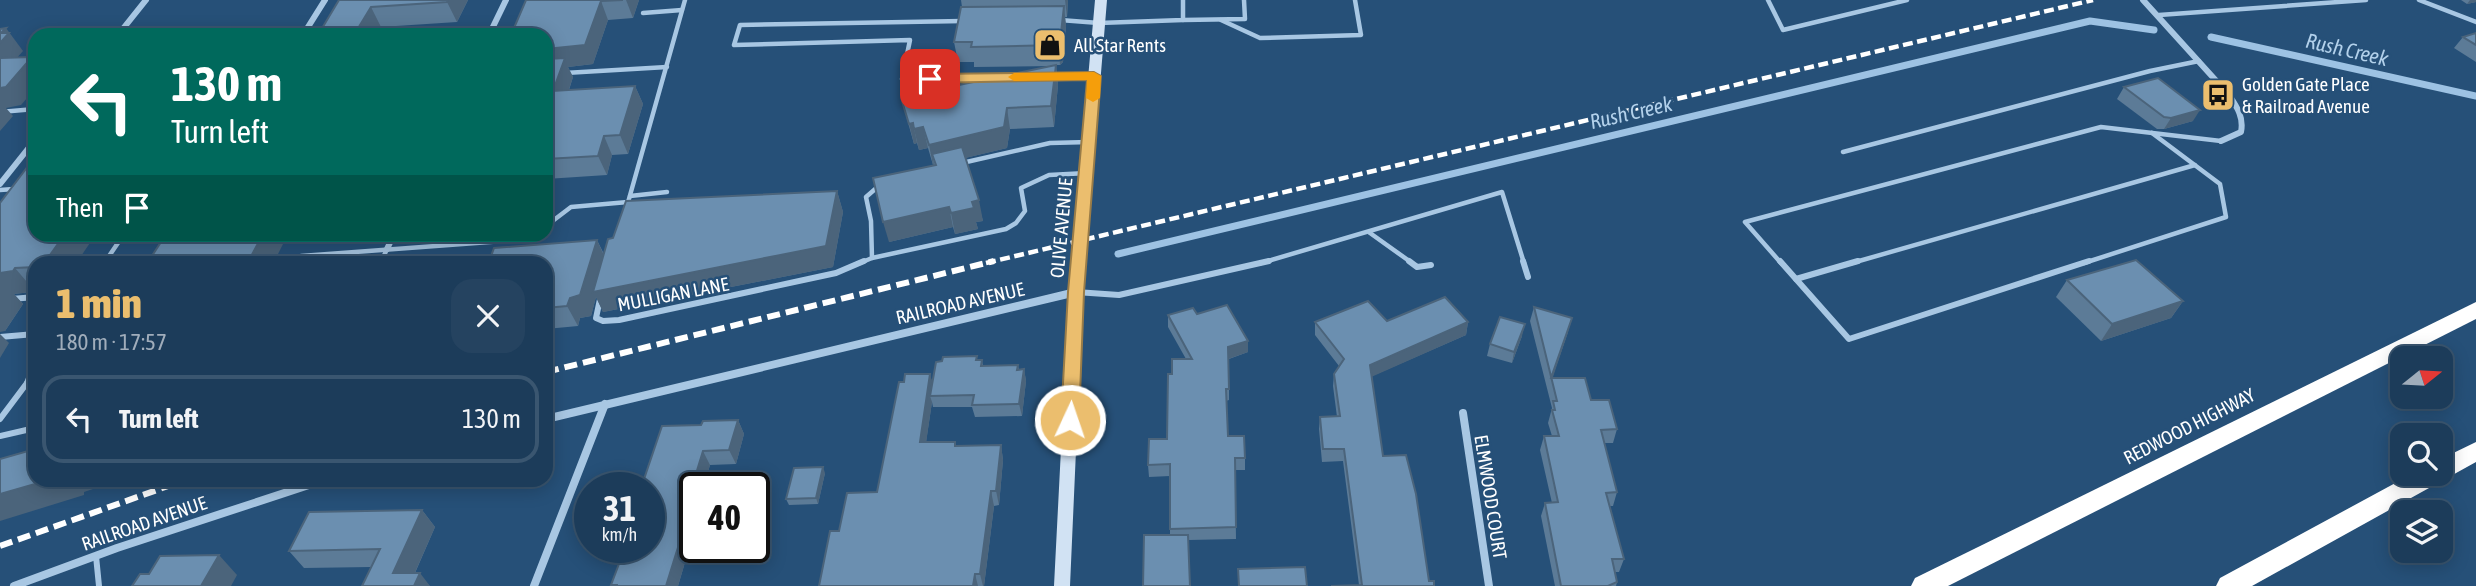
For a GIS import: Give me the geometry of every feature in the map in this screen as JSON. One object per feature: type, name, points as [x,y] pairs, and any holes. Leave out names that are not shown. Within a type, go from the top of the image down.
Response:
[{"type":"highway","name":"REDWOOD HIGHWAY","points":[[1924,586],[2476,310]]},
{"type":"highway","points":[[2453,464],[2476,452]]},
{"type":"highway","points":[[2229,586],[2411,486]]},
{"type":"street","points":[[124,28],[146,0]]},
{"type":"street","points":[[307,28],[325,0]]},
{"type":"street","points":[[492,28],[506,0]]},
{"type":"street","name":"OLIVE AVENUE","points":[[1062,586],[1076,292],[1101,0]]},
{"type":"street","points":[[2143,0],[2229,95],[2244,124],[2241,132],[2221,141]]},
{"type":"street","points":[[0,184],[28,153]]},
{"type":"street","points":[[387,249],[390,242]]},
{"type":"street","name":"RAILROAD AVENUE","points":[[553,417],[1076,292]]},
{"type":"street","points":[[534,586],[605,404]]},
{"type":"street","name":"ELMWOOD COURT","points":[[1463,413],[1489,586]]},
{"type":"street","name":"RAILROAD AVENUE","points":[[14,586],[303,487]]},
{"type":"lane","points":[[624,215],[685,0]]},
{"type":"lane","points":[[1183,0],[1183,20]]},
{"type":"lane","points":[[1050,20],[1099,23],[1245,19],[1244,0]]},
{"type":"lane","points":[[1221,20],[1260,38],[1362,36],[1355,0]]},
{"type":"lane","points":[[1768,0],[1783,30],[1907,0]]},
{"type":"lane","points":[[1874,0],[1881,6]]},
{"type":"lane","points":[[2159,15],[2366,0]]},
{"type":"lane","points":[[2419,0],[2476,22]]},
{"type":"lane","points":[[643,13],[682,10]]},
{"type":"lane","points":[[970,21],[740,24],[734,45],[909,40],[902,79],[1012,77]]},
{"type":"lane","points":[[1843,152],[2150,71],[2199,61]]},
{"type":"lane","points":[[560,74],[667,67]]},
{"type":"lane","points":[[1040,77],[1094,76]]},
{"type":"lane","points":[[0,112],[28,110]]},
{"type":"lane","points":[[2152,133],[2220,184],[2226,217],[1849,339],[1745,222],[2102,127],[2221,141]]},
{"type":"lane","points":[[959,164],[1050,143],[1089,142]]},
{"type":"lane","points":[[1796,279],[2195,165]]},
{"type":"lane","points":[[884,182],[871,190],[866,197],[871,221],[872,258],[1006,229],[1016,223],[1024,211],[1021,188],[1049,175],[1087,173]]},
{"type":"lane","points":[[0,190],[23,189]]},
{"type":"lane","points":[[553,220],[571,206],[667,192]]},
{"type":"lane","name":"RAILROAD AVENUE","points":[[1076,292],[1119,295],[1288,257],[1502,192],[1528,278]]},
{"type":"lane","points":[[1370,233],[1418,267],[1431,265]]},
{"type":"lane","points":[[169,253],[175,242]]},
{"type":"lane","points":[[301,256],[487,242]]},
{"type":"lane","points":[[384,256],[387,249]]},
{"type":"lane","name":"MULLIGAN LANE","points":[[603,289],[596,318],[603,321],[619,320],[836,273],[872,258]]},
{"type":"lane","points":[[0,300],[28,298]]},
{"type":"lane","points":[[0,337],[28,335]]},
{"type":"lane","points":[[0,419],[28,386]]},
{"type":"lane","points":[[0,436],[28,430]]},
{"type":"lane","points":[[96,556],[99,586]]},
{"type":"building","points":[[339,0],[448,0],[371,7],[358,28],[322,28]]},
{"type":"building","points":[[526,0],[623,0],[601,1],[585,45],[553,48],[553,28],[514,28]]},
{"type":"building","points":[[1064,6],[1058,45],[971,47],[972,42],[954,42],[961,7]]},
{"type":"building","points":[[6,28],[1,33],[9,33],[0,43],[0,29]]},
{"type":"building","points":[[2476,33],[2476,45],[2463,37]]},
{"type":"building","points":[[28,57],[28,62],[6,87],[0,88],[0,58]]},
{"type":"building","points":[[565,58],[553,91],[553,59]]},
{"type":"building","points":[[1056,65],[1051,106],[1007,108],[1004,127],[929,145],[923,127],[914,129],[913,123],[909,124],[902,101],[907,99],[906,96]]},
{"type":"building","points":[[2158,78],[2200,110],[2171,118],[2164,117],[2124,87]]},
{"type":"building","points":[[635,86],[620,135],[604,136],[598,156],[553,159],[553,91]]},
{"type":"building","points":[[962,147],[979,200],[972,202],[974,208],[951,213],[949,207],[883,222],[873,178],[936,165],[932,154]]},
{"type":"building","points":[[28,166],[28,242],[59,242],[49,256],[28,256],[28,267],[0,273],[0,203]]},
{"type":"building","points":[[837,191],[826,246],[593,292],[608,239],[613,238],[626,201]]},
{"type":"building","points":[[597,240],[580,295],[570,298],[567,306],[553,307],[553,256],[491,256],[494,248]]},
{"type":"building","points":[[161,242],[259,242],[251,256],[152,256]]},
{"type":"building","points":[[2136,260],[2183,301],[2112,324],[2067,280]]},
{"type":"building","points":[[1445,297],[1468,322],[1370,365],[1383,456],[1406,455],[1416,494],[1429,581],[1434,581],[1434,586],[1331,586],[1362,585],[1344,449],[1323,449],[1320,417],[1340,416],[1334,374],[1344,359],[1315,322],[1368,301],[1387,321]]},
{"type":"building","points":[[1227,305],[1248,341],[1228,347],[1228,436],[1244,436],[1245,458],[1235,458],[1236,527],[1170,529],[1170,464],[1148,465],[1149,439],[1167,439],[1168,374],[1172,374],[1172,359],[1192,359],[1168,315],[1193,308],[1197,314]]},
{"type":"building","points":[[1534,307],[1572,318],[1551,377]]},
{"type":"building","points":[[1500,317],[1525,324],[1514,352],[1490,344]]},
{"type":"building","points":[[977,356],[976,360],[982,360],[981,366],[1018,365],[1017,370],[1024,369],[1019,404],[972,405],[974,395],[930,396],[936,362],[942,361],[943,357]]},
{"type":"building","points":[[905,374],[930,374],[920,442],[955,442],[955,446],[1001,445],[996,491],[991,491],[980,574],[975,574],[973,586],[819,586],[830,531],[839,531],[847,493],[877,492],[899,382],[904,382]]},
{"type":"building","points":[[1551,378],[1585,378],[1591,400],[1609,400],[1617,429],[1601,430],[1617,492],[1606,493],[1624,559],[1612,559],[1617,582],[1608,586],[1561,586],[1545,503],[1558,502],[1544,436],[1559,436],[1552,410],[1555,410],[1553,401],[1557,401]]},
{"type":"building","points":[[738,420],[729,450],[703,451],[697,472],[679,472],[679,544],[666,586],[611,585],[619,563],[665,563],[665,472],[646,472],[662,426],[701,425],[703,421]]},
{"type":"building","points":[[28,451],[28,486],[0,494],[0,459]]},
{"type":"building","points":[[823,467],[816,498],[786,499],[794,468]]},
{"type":"building","points":[[422,510],[393,573],[420,573],[414,586],[362,586],[380,549],[289,551],[309,512]]},
{"type":"building","points":[[1144,535],[1188,535],[1190,586],[1143,586]]},
{"type":"building","points":[[219,555],[201,586],[132,586],[140,574],[149,574],[160,556]]},
{"type":"building","points":[[1305,567],[1307,586],[1239,586],[1238,569]]},
{"type":"waterway","name":"Rush Creek","points":[[1118,254],[2090,21],[2154,30]]},
{"type":"waterway","name":"Rush Creek","points":[[2211,37],[2476,96]]},
{"type":"railway","points":[[986,263],[2093,0]]},
{"type":"railway","points":[[553,370],[994,261]]},
{"type":"railway","points":[[0,546],[165,487]]},
{"type":"slow traffic","points":[[1014,77],[1094,76],[1093,98]]},
{"type":"place","name":"All Star Rents","points":[[1050,45]]},
{"type":"place","name":"Golden Gate Place & Railroad Avenue","points":[[2218,95]]},
{"type":"route","points":[[930,79],[1094,76],[1076,292],[1070,420]]}]
